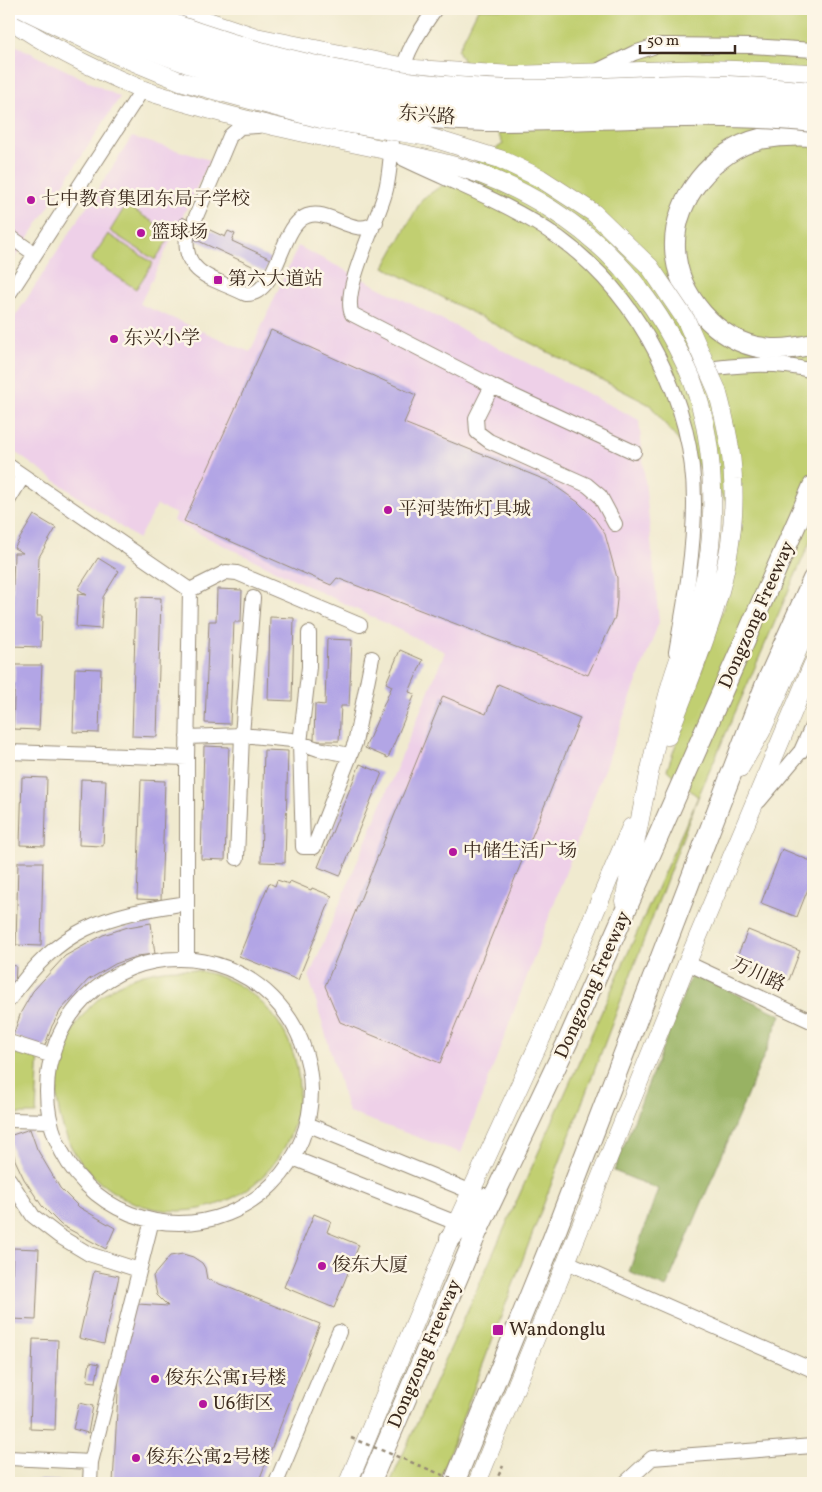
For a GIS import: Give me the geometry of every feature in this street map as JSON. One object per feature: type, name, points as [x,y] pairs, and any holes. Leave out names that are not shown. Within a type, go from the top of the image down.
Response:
[{"type":"highway","name":"东兴路","points":[[58,9],[170,58],[221,75],[297,95],[399,114],[486,121],[731,117],[813,122]]},
{"type":"highway","name":"东兴路","points":[[95,9],[139,28],[250,66],[331,86],[404,97],[530,105],[711,100],[787,102],[813,106]]},
{"type":"highway","points":[[813,136],[759,140],[731,152],[708,169],[689,195],[681,211],[675,249],[684,284],[703,314],[732,338],[763,348],[779,350],[813,344]]},
{"type":"highway","name":"Dongzong Freeway","points":[[370,1483],[462,1229],[483,1197],[501,1180],[567,1043],[813,486]]},
{"type":"highway","name":"Dongzong Freeway","points":[[454,1483],[552,1240],[765,686],[813,579]]},
{"type":"main road","points":[[22,9],[117,55],[180,81],[321,119],[429,137],[500,159],[540,178],[594,213],[650,267],[686,320],[717,390],[729,442],[734,481],[732,522],[724,574],[704,642],[645,795],[545,1030],[483,1197]]},
{"type":"main road","points":[[137,9],[253,50],[319,66],[406,82],[519,89],[685,84],[769,87],[813,91]]},
{"type":"main road","points":[[172,9],[256,37],[409,68],[513,75],[706,70],[813,74]]},
{"type":"main road","points":[[9,19],[84,62],[142,90],[271,126],[470,171],[514,190],[561,216],[595,242],[626,271],[656,311],[688,371],[699,402],[707,440],[711,488],[710,534],[702,592],[669,689],[645,795],[619,926]]},
{"type":"main road","points":[[397,154],[404,101],[412,87],[436,74],[454,72]]},
{"type":"main road","points":[[718,805],[761,732],[813,616]]},
{"type":"main road","points":[[477,1483],[687,963],[813,664]]},
{"type":"main road","points":[[348,1483],[462,1229]]},
{"type":"street","points":[[355,279],[360,274],[384,215],[397,154],[409,68],[435,9]]},
{"type":"street","points":[[412,87],[409,68],[426,34],[442,9]]},
{"type":"street","points":[[596,72],[634,53],[659,45],[751,46],[813,50]]},
{"type":"street","points":[[9,294],[142,90]]},
{"type":"street","points":[[195,219],[230,136],[240,127],[271,126]]},
{"type":"street","points":[[397,154],[376,222],[355,272],[349,308],[356,318],[492,386],[634,452]]},
{"type":"street","points":[[397,154],[456,185],[507,205],[559,238],[606,279],[638,320],[668,379],[688,438],[694,500],[691,566],[669,689]]},
{"type":"street","points":[[187,237],[187,257],[193,267],[246,294],[253,294],[264,287],[287,238],[301,219],[308,215],[321,214],[362,228],[369,227],[376,222]]},
{"type":"street","points":[[9,236],[36,254]]},
{"type":"street","points":[[688,371],[740,365],[782,364],[813,371]]},
{"type":"street","points":[[492,386],[476,418],[477,432],[489,441],[588,485],[600,496],[615,524]]},
{"type":"street","points":[[9,466],[190,590]]},
{"type":"street","points":[[9,499],[23,476]]},
{"type":"street","points":[[190,590],[226,572],[237,573],[360,625]]},
{"type":"street","points":[[187,958],[187,758],[190,590]]},
{"type":"street","points":[[237,858],[242,735],[253,598]]},
{"type":"street","points":[[309,633],[309,667],[300,743],[302,847],[314,847],[355,742],[372,658]]},
{"type":"street","points":[[752,809],[800,751],[813,724]]},
{"type":"street","points":[[188,737],[242,735],[292,740],[318,749],[350,755]]},
{"type":"street","points":[[9,752],[187,758]]},
{"type":"street","points":[[9,1000],[29,972],[58,944],[90,926],[132,911],[187,904]]},
{"type":"street","points":[[187,958],[225,966],[259,985],[286,1012],[304,1047],[311,1085],[307,1124],[293,1158],[273,1184],[247,1204],[217,1218],[193,1222],[152,1220],[115,1207],[84,1182],[61,1150],[48,1112],[48,1073],[59,1035],[81,1002],[111,976],[148,962],[187,958]]},
{"type":"street","name":"万川路","points":[[687,963],[813,1022]]},
{"type":"street","points":[[9,1042],[53,1056]]},
{"type":"street","points":[[9,1120],[51,1121]]},
{"type":"street","points":[[307,1124],[483,1197]]},
{"type":"street","points":[[293,1158],[462,1229]]},
{"type":"street","points":[[9,1179],[33,1216],[59,1236],[89,1254],[139,1270]]},
{"type":"street","points":[[90,1483],[91,1462],[152,1220]]},
{"type":"street","points":[[567,1262],[813,1370]]},
{"type":"street","points":[[276,1483],[339,1332]]},
{"type":"street","points":[[625,1483],[652,1458],[813,1446]]},
{"type":"street","points":[[9,1458],[91,1462]]},
{"type":"path","points":[[351,1438],[463,1483]]},
{"type":"path","points":[[495,1483],[503,1466]]},
{"type":"shaded area","name":"七中教育集团东局子学校","points":[[9,42],[120,97],[9,268]]},
{"type":"shaded area","points":[[132,137],[210,160],[140,304],[250,352],[298,246],[639,420],[659,622],[461,1153],[348,1112],[309,977],[445,652],[173,521],[176,514],[157,505],[138,539],[9,448],[9,326]]},
{"type":"green space","points":[[478,9],[813,9],[813,535],[698,797],[667,770],[724,606],[741,520],[650,405],[384,267],[422,199],[503,144],[458,50]]},
{"type":"green space","name":"篮球场","points":[[126,205],[172,234],[155,260],[110,231]]},
{"type":"green space","name":"篮球场","points":[[108,234],[153,263],[136,289],[91,260]]},
{"type":"green space","points":[[698,797],[438,1483],[390,1483]]},
{"type":"green space","points":[[178,969],[202,972],[235,984],[255,997],[271,1013],[284,1033],[293,1055],[299,1090],[296,1114],[284,1147],[271,1167],[255,1183],[235,1196],[213,1205],[178,1211],[154,1208],[121,1196],[101,1183],[85,1167],[72,1147],[63,1125],[57,1090],[60,1066],[72,1033],[85,1013],[101,997],[121,984],[143,975]]},
{"type":"green space","points":[[692,973],[781,1015],[666,1288],[629,1272],[658,1189],[614,1171]]},
{"type":"green space","points":[[9,1041],[39,1049],[36,1114],[9,1114]]},
{"type":"building","points":[[182,217],[225,237],[228,231],[235,234],[232,241],[271,259],[265,272],[175,230]]},
{"type":"building","name":"平河装饰灯具城","points":[[271,330],[416,395],[404,423],[548,481],[578,502],[594,518],[605,534],[617,578],[617,600],[615,617],[588,675],[337,578],[331,585],[184,521]]},
{"type":"building","points":[[34,515],[56,528],[39,557],[37,616],[42,616],[41,647],[11,646],[14,553],[23,553],[14,548]]},
{"type":"building","points":[[98,558],[119,571],[103,597],[101,629],[76,627],[78,594],[87,595],[78,589]]},
{"type":"building","points":[[217,589],[242,590],[241,622],[234,622],[230,724],[205,723],[209,621],[216,621]]},
{"type":"building","points":[[136,597],[161,598],[157,737],[132,736]]},
{"type":"building","points":[[270,617],[294,618],[292,701],[268,700]]},
{"type":"building","points":[[327,639],[352,640],[349,706],[341,706],[339,741],[314,741],[315,704],[325,705]]},
{"type":"building","points":[[400,650],[423,660],[409,692],[415,694],[388,758],[365,748],[392,686],[386,683]]},
{"type":"building","points":[[15,665],[42,665],[39,730],[13,729]]},
{"type":"building","points":[[75,668],[101,669],[99,733],[73,732]]},
{"type":"building","name":"中储生活广场","points":[[498,684],[580,718],[440,1063],[340,1022],[325,986],[443,696],[486,714]]},
{"type":"building","points":[[204,746],[229,747],[225,860],[201,859]]},
{"type":"building","points":[[264,750],[288,751],[285,863],[261,862]]},
{"type":"building","points":[[360,764],[382,773],[340,876],[318,867]]},
{"type":"building","points":[[22,777],[47,778],[45,846],[20,845]]},
{"type":"building","points":[[81,779],[106,780],[103,846],[79,845]]},
{"type":"building","points":[[141,780],[165,781],[161,900],[137,899]]},
{"type":"building","points":[[782,849],[813,862],[813,876],[797,917],[761,903]]},
{"type":"building","points":[[18,862],[43,862],[41,946],[16,945]]},
{"type":"building","points":[[277,880],[289,884],[290,881],[332,896],[298,980],[239,956],[269,883],[275,886]]},
{"type":"building","points":[[151,923],[155,954],[137,956],[115,964],[88,980],[61,1010],[52,1026],[44,1048],[13,1036],[21,1012],[33,991],[65,956],[103,935],[128,927]]},
{"type":"building","points":[[748,930],[800,951],[789,980],[736,959]]},
{"type":"building","points":[[9,965],[16,966],[15,987],[9,987]]},
{"type":"building","points":[[30,1129],[37,1149],[60,1188],[79,1207],[115,1228],[106,1249],[61,1225],[42,1206],[24,1179],[15,1160],[9,1136]]},
{"type":"building","name":"俊东大厦","points":[[314,1214],[331,1221],[327,1232],[359,1245],[334,1308],[284,1287]]},
{"type":"building","points":[[13,1248],[39,1249],[36,1320],[11,1319]]},
{"type":"building","name":"U6街区","points":[[183,1254],[193,1257],[202,1263],[207,1279],[320,1324],[258,1483],[113,1483],[123,1303],[168,1306],[157,1295],[153,1276],[170,1256]]},
{"type":"building","points":[[94,1271],[119,1276],[104,1344],[79,1338]]},
{"type":"building","points":[[33,1339],[58,1340],[55,1430],[30,1429]]},
{"type":"building","points":[[90,1362],[99,1364],[96,1382],[87,1381]]},
{"type":"building","points":[[79,1403],[93,1406],[88,1433],[73,1429]]},
{"type":"building","points":[[36,1480],[60,1481],[60,1483],[36,1483]]},
{"type":"tunnel","points":[[187,237],[195,219]]},
{"type":"place","name":"七中教育集团东局子学校","points":[[31,200]]},
{"type":"place","name":"篮球场","points":[[141,233]]},
{"type":"place","name":"第六大道站","points":[[218,280]]},
{"type":"place","name":"东兴小学","points":[[114,339]]},
{"type":"place","name":"平河装饰灯具城","points":[[388,510]]},
{"type":"place","name":"中储生活广场","points":[[453,852]]},
{"type":"place","name":"俊东大厦","points":[[322,1266]]},
{"type":"place","name":"Wandonglu","points":[[498,1330]]},
{"type":"place","name":"俊东公寓1号楼","points":[[155,1379]]},
{"type":"place","name":"U6街区","points":[[203,1404]]},
{"type":"place","name":"俊东公寓2号楼","points":[[136,1458]]}]
